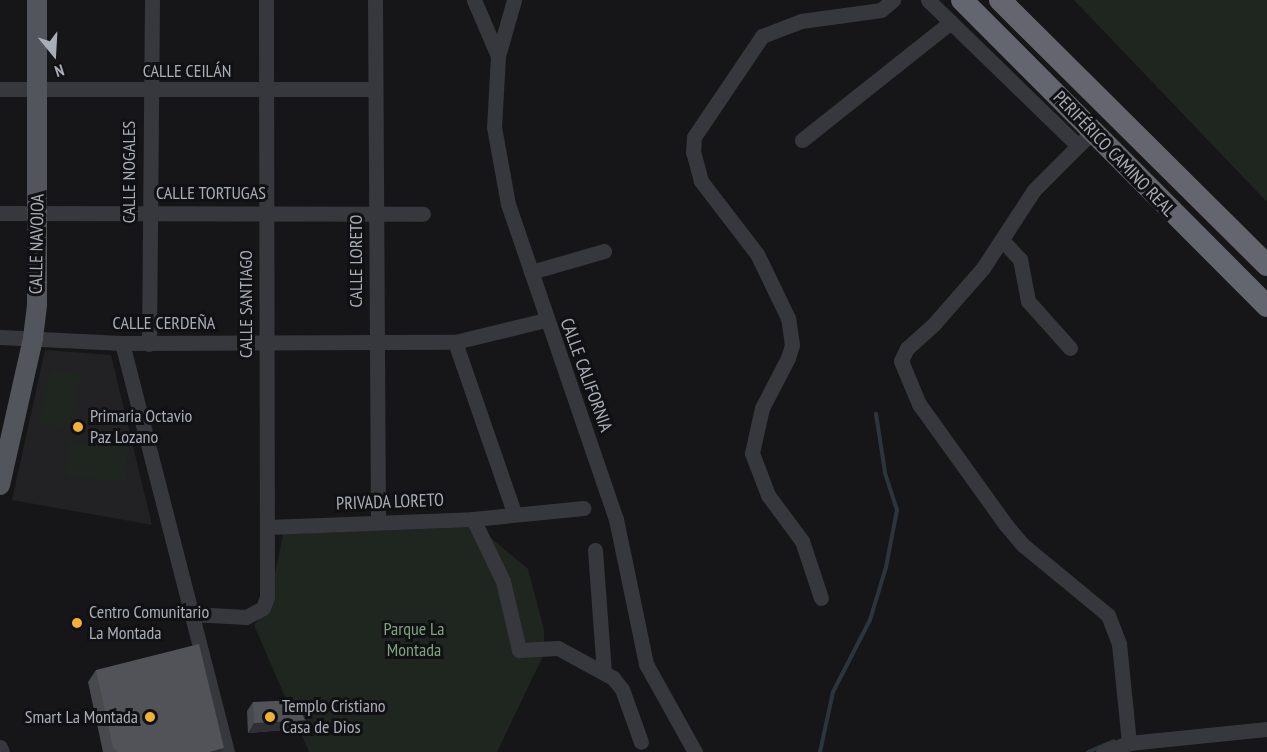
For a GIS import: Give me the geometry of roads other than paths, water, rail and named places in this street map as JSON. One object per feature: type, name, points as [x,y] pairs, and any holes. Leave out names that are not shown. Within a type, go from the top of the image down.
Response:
[{"type":"highway","name":"PERIFÉRICO CAMINO REAL","points":[[962,0],[1034,87],[1085,139],[1267,306]]},
{"type":"highway","name":"PERIFÉRICO CAMINO REAL","points":[[1000,0],[1267,264]]},
{"type":"main road","name":"CALLE NAVOJOA","points":[[2,473],[33,338],[38,213],[37,0]]},
{"type":"street","name":"CALLE NOGALES","points":[[149,344],[148,213],[152,0]]},
{"type":"street","name":"CALLE SANTIAGO","points":[[192,615],[246,617],[263,608],[267,597],[266,0]]},
{"type":"street","name":"CALLE LORETO","points":[[375,0],[378,521]]},
{"type":"street","points":[[474,0],[498,56]]},
{"type":"street","name":"CALLE CALIFORNIA","points":[[514,0],[498,56],[494,127],[508,204],[545,320],[616,519],[644,657],[696,752]]},
{"type":"street","points":[[821,598],[802,541],[768,495],[752,453],[762,408],[788,358],[791,333],[788,318],[757,254],[701,181],[693,152],[694,137],[762,36],[801,21],[881,10],[893,0]]},
{"type":"street","points":[[928,0],[951,22],[1034,87]]},
{"type":"street","points":[[802,140],[951,22]]},
{"type":"street","name":"CALLE CEILÁN","points":[[0,89],[265,91],[375,89]]},
{"type":"street","points":[[1085,139],[1034,190],[1002,240],[940,317],[907,348],[901,361],[904,373],[919,404],[1006,525],[1023,545],[1108,615],[1119,644],[1129,743]]},
{"type":"street","name":"CALLE TORTUGAS","points":[[0,213],[375,212],[423,214]]},
{"type":"street","points":[[1002,240],[1020,259],[1028,301],[1070,348]]},
{"type":"street","points":[[531,272],[604,251]]},
{"type":"street","name":"CALLE CERDEÑA","points":[[0,337],[149,344],[265,341],[455,342],[545,320]]},
{"type":"street","points":[[455,342],[514,512]]},
{"type":"street","points":[[122,343],[227,752]]},
{"type":"street","name":"PRIVADA LORETO","points":[[268,527],[473,519],[514,512],[583,508]]},
{"type":"street","points":[[473,519],[503,581],[519,650],[558,648],[604,673],[622,689],[641,742]]},
{"type":"street","points":[[595,550],[604,673]]},
{"type":"street","points":[[1102,752],[1129,743],[1267,729]]},
{"type":"street","points":[[0,747],[2,752]]},
{"type":"waterway","points":[[820,752],[833,692],[870,620],[886,567],[897,510],[885,472],[876,414]]},
{"type":"waterway","points":[[1088,752],[1114,741]]},
{"type":"place","name":"Primaria Octavio Paz Lozano","points":[[78,427]]},
{"type":"place","name":"Centro Comunitario La Montada","points":[[77,623]]},
{"type":"place","name":"Smart La Montada","points":[[150,717]]},
{"type":"place","name":"Templo Cristiano Casa de Dios","points":[[270,717]]},
{"type":"park label","name":"Parque La Montada","points":[[414,640]]}]
